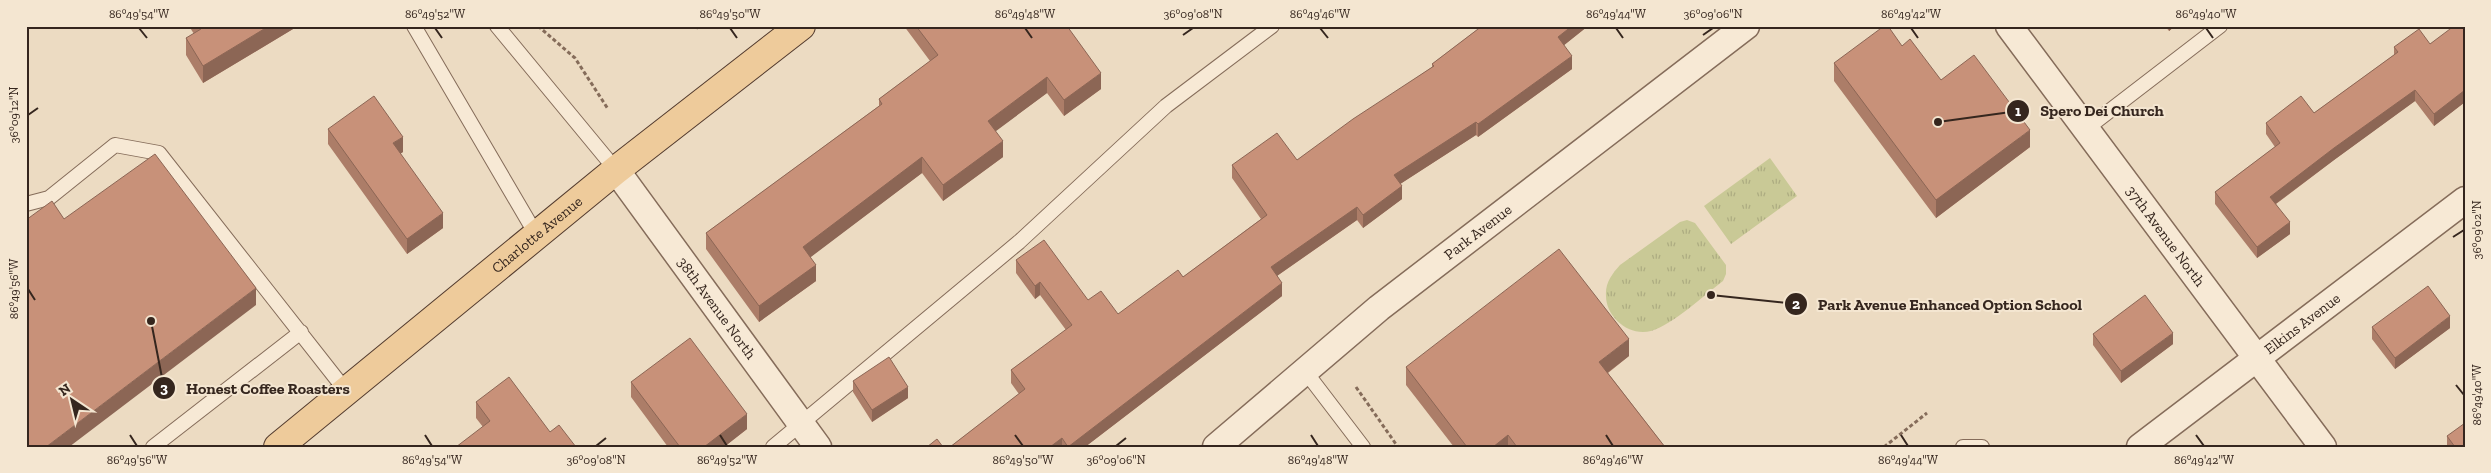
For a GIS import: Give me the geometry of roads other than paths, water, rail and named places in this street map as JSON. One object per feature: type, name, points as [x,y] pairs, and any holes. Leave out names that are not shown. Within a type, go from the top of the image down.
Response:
[{"type":"main road","name":"Charlotte Avenue","points":[[278,447],[616,170],[800,26]]},
{"type":"street","name":"Park Avenue","points":[[1216,447],[1379,308],[1746,26]]},
{"type":"street","name":"37th Avenue North","points":[[2009,26],[2323,447]]},
{"type":"street","name":"38th Avenue North","points":[[616,170],[818,447]]},
{"type":"street","name":"Elkins Avenue","points":[[2140,447],[2465,200]]},
{"type":"lane","points":[[414,26],[537,236]]},
{"type":"lane","points":[[496,26],[616,170]]},
{"type":"lane","points":[[773,447],[802,425],[1019,242],[1166,106],[1272,26]]},
{"type":"lane","points":[[2086,129],[2220,26]]},
{"type":"lane","points":[[26,204],[49,198],[115,145],[159,154],[346,391]]},
{"type":"lane","points":[[153,447],[301,332]]},
{"type":"lane","points":[[1305,371],[1363,447]]},
{"type":"lane","points":[[1963,447],[1982,447]]},
{"type":"place","name":"Spero Dei Church","points":[[1938,122]]},
{"type":"place","name":"Park Avenue Enhanced Option School","points":[[1711,295]]},
{"type":"place","name":"Honest Coffee Roasters","points":[[151,321]]}]
